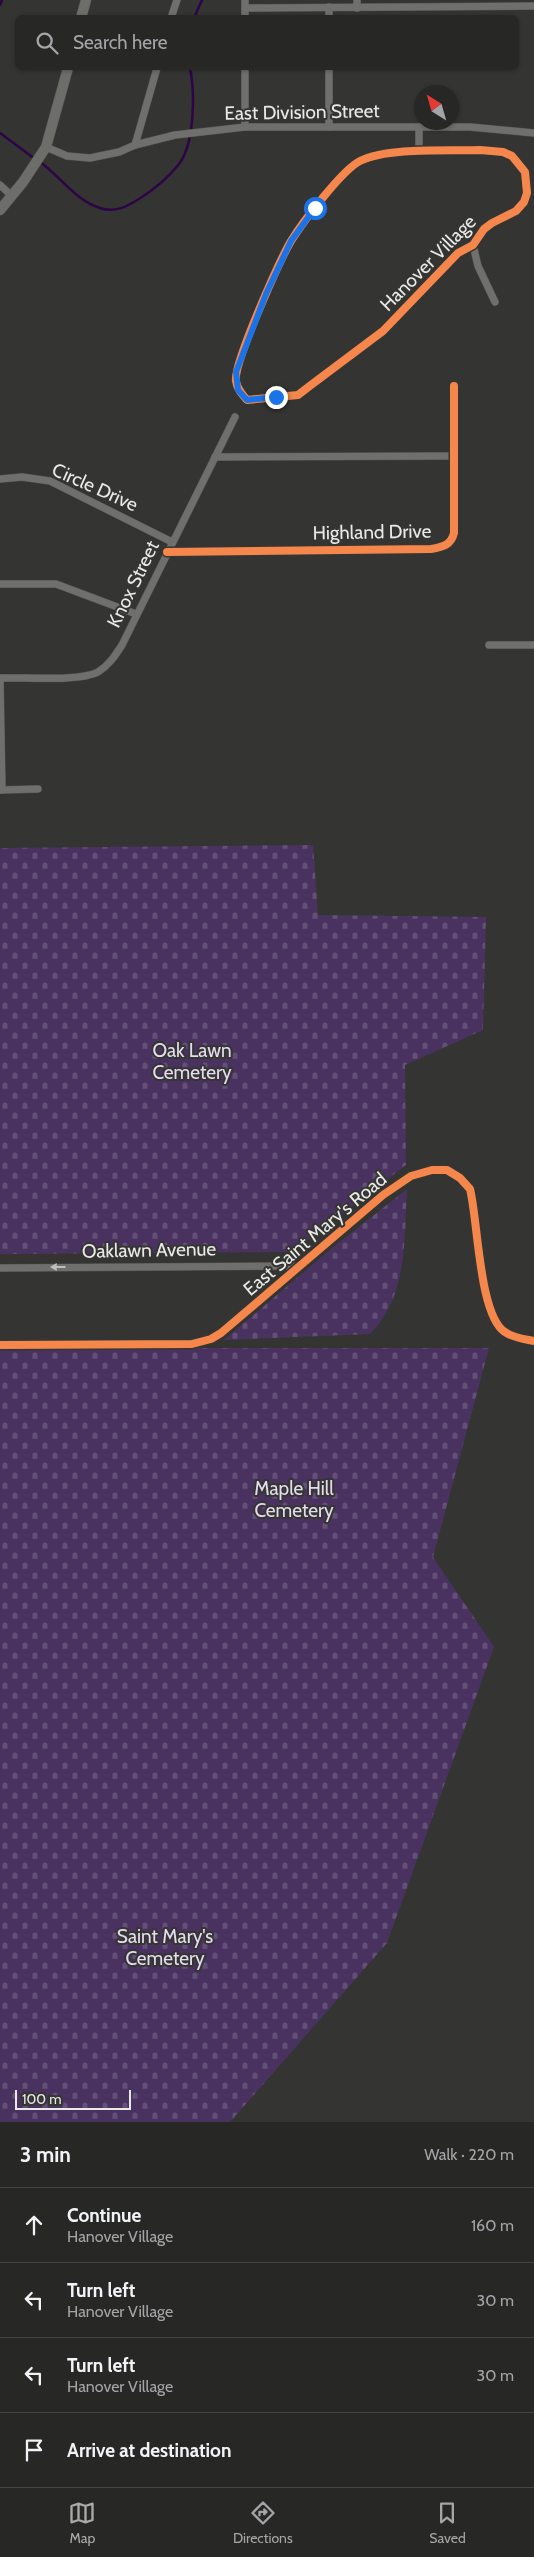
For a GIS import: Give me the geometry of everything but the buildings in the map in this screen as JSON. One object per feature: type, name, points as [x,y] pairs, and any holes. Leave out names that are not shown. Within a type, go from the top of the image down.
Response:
[{"type":"main road","points":[[82,15],[86,0]]},
{"type":"main road","points":[[0,210],[35,166],[44,151],[67,70]]},
{"type":"street","points":[[172,15],[177,0]]},
{"type":"street","points":[[245,4],[329,7],[357,4],[534,6]]},
{"type":"street","points":[[329,7],[329,15]]},
{"type":"street","points":[[135,145],[156,70]]},
{"type":"street","points":[[245,70],[245,127]]},
{"type":"street","points":[[329,70],[329,127]]},
{"type":"street","name":"East Division Street","points":[[44,151],[78,158],[102,157],[135,145],[175,135],[245,127],[414,127]]},
{"type":"street","name":"East Division Street","points":[[459,127],[534,133]]},
{"type":"street","points":[[419,130],[419,152]]},
{"type":"street","name":"Hanover Village","points":[[480,150],[503,152],[512,156],[526,172],[527,193],[524,202],[508,217],[484,229],[474,245],[458,253],[383,331],[298,395],[247,400],[238,390],[236,372],[266,294],[291,241],[315,208],[360,160],[386,154],[480,150]]},
{"type":"street","points":[[0,186],[12,196]]},
{"type":"street","points":[[474,245],[478,266],[494,302]]},
{"type":"street","name":"Highland Drive","points":[[167,552],[441,547],[452,540],[454,533],[454,386]]},
{"type":"street","name":"Knox Street","points":[[0,678],[77,677],[97,672],[114,658],[235,417]]},
{"type":"street","points":[[215,457],[454,456]]},
{"type":"street","name":"Circle Drive","points":[[0,479],[22,477],[50,481],[172,542]]},
{"type":"street","points":[[0,584],[56,584],[136,614]]},
{"type":"street","points":[[489,644],[534,645]]},
{"type":"street","points":[[0,678],[1,790],[38,789]]},
{"type":"street","name":"East Saint Mary's Road","points":[[0,1345],[202,1342],[222,1333],[383,1195],[412,1176],[432,1170],[447,1170],[460,1178],[470,1189],[489,1310],[504,1332],[521,1339],[534,1341]]},
{"type":"street","name":"Oaklawn Avenue","points":[[0,1268],[299,1266]]},
{"type":"green space","name":"Oak Lawn Cemetery","points":[[313,845],[318,915],[486,917],[483,1030],[405,1065],[406,1165],[293,1252],[0,1254],[0,848]]},
{"type":"green space","points":[[407,1189],[404,1247],[398,1285],[382,1319],[370,1334],[224,1340],[332,1248]]},
{"type":"green space","points":[[0,1348],[489,1348],[433,1557],[494,1647],[387,1943],[230,2122],[0,2122]]},
{"type":"waterway","points":[[0,5],[2,0]]},
{"type":"waterway","points":[[195,15],[202,0]]},
{"type":"waterway","points":[[40,162],[75,194],[100,208],[111,210],[120,208],[139,199],[170,174],[184,155],[191,131],[193,90],[190,70]]},
{"type":"waterway","points":[[0,133],[35,159]]},
{"type":"cycle path","points":[[480,150],[503,152],[512,156],[525,172],[527,193],[524,202],[516,211],[484,229],[473,245],[458,253],[383,331],[298,395],[247,400],[237,386],[237,371],[258,312],[291,241],[313,210],[343,175],[360,161],[386,154],[418,151],[480,150]]},
{"type":"cycle path","points":[[167,552],[431,549],[446,545],[454,533],[454,386]]},
{"type":"cycle path","points":[[0,1345],[192,1344],[211,1339],[221,1333],[383,1195],[411,1176],[432,1170],[447,1170],[460,1178],[470,1189],[485,1288],[496,1323],[508,1334],[534,1341]]},
{"type":"route","points":[[276,397],[247,400],[238,390],[236,372],[266,294],[291,241],[315,208]]},
{"type":"park label","name":"Maple Hill Cemetery","points":[[294,1499]]},
{"type":"park label","name":"Saint Mary's Cemetery","points":[[165,1947]]}]
